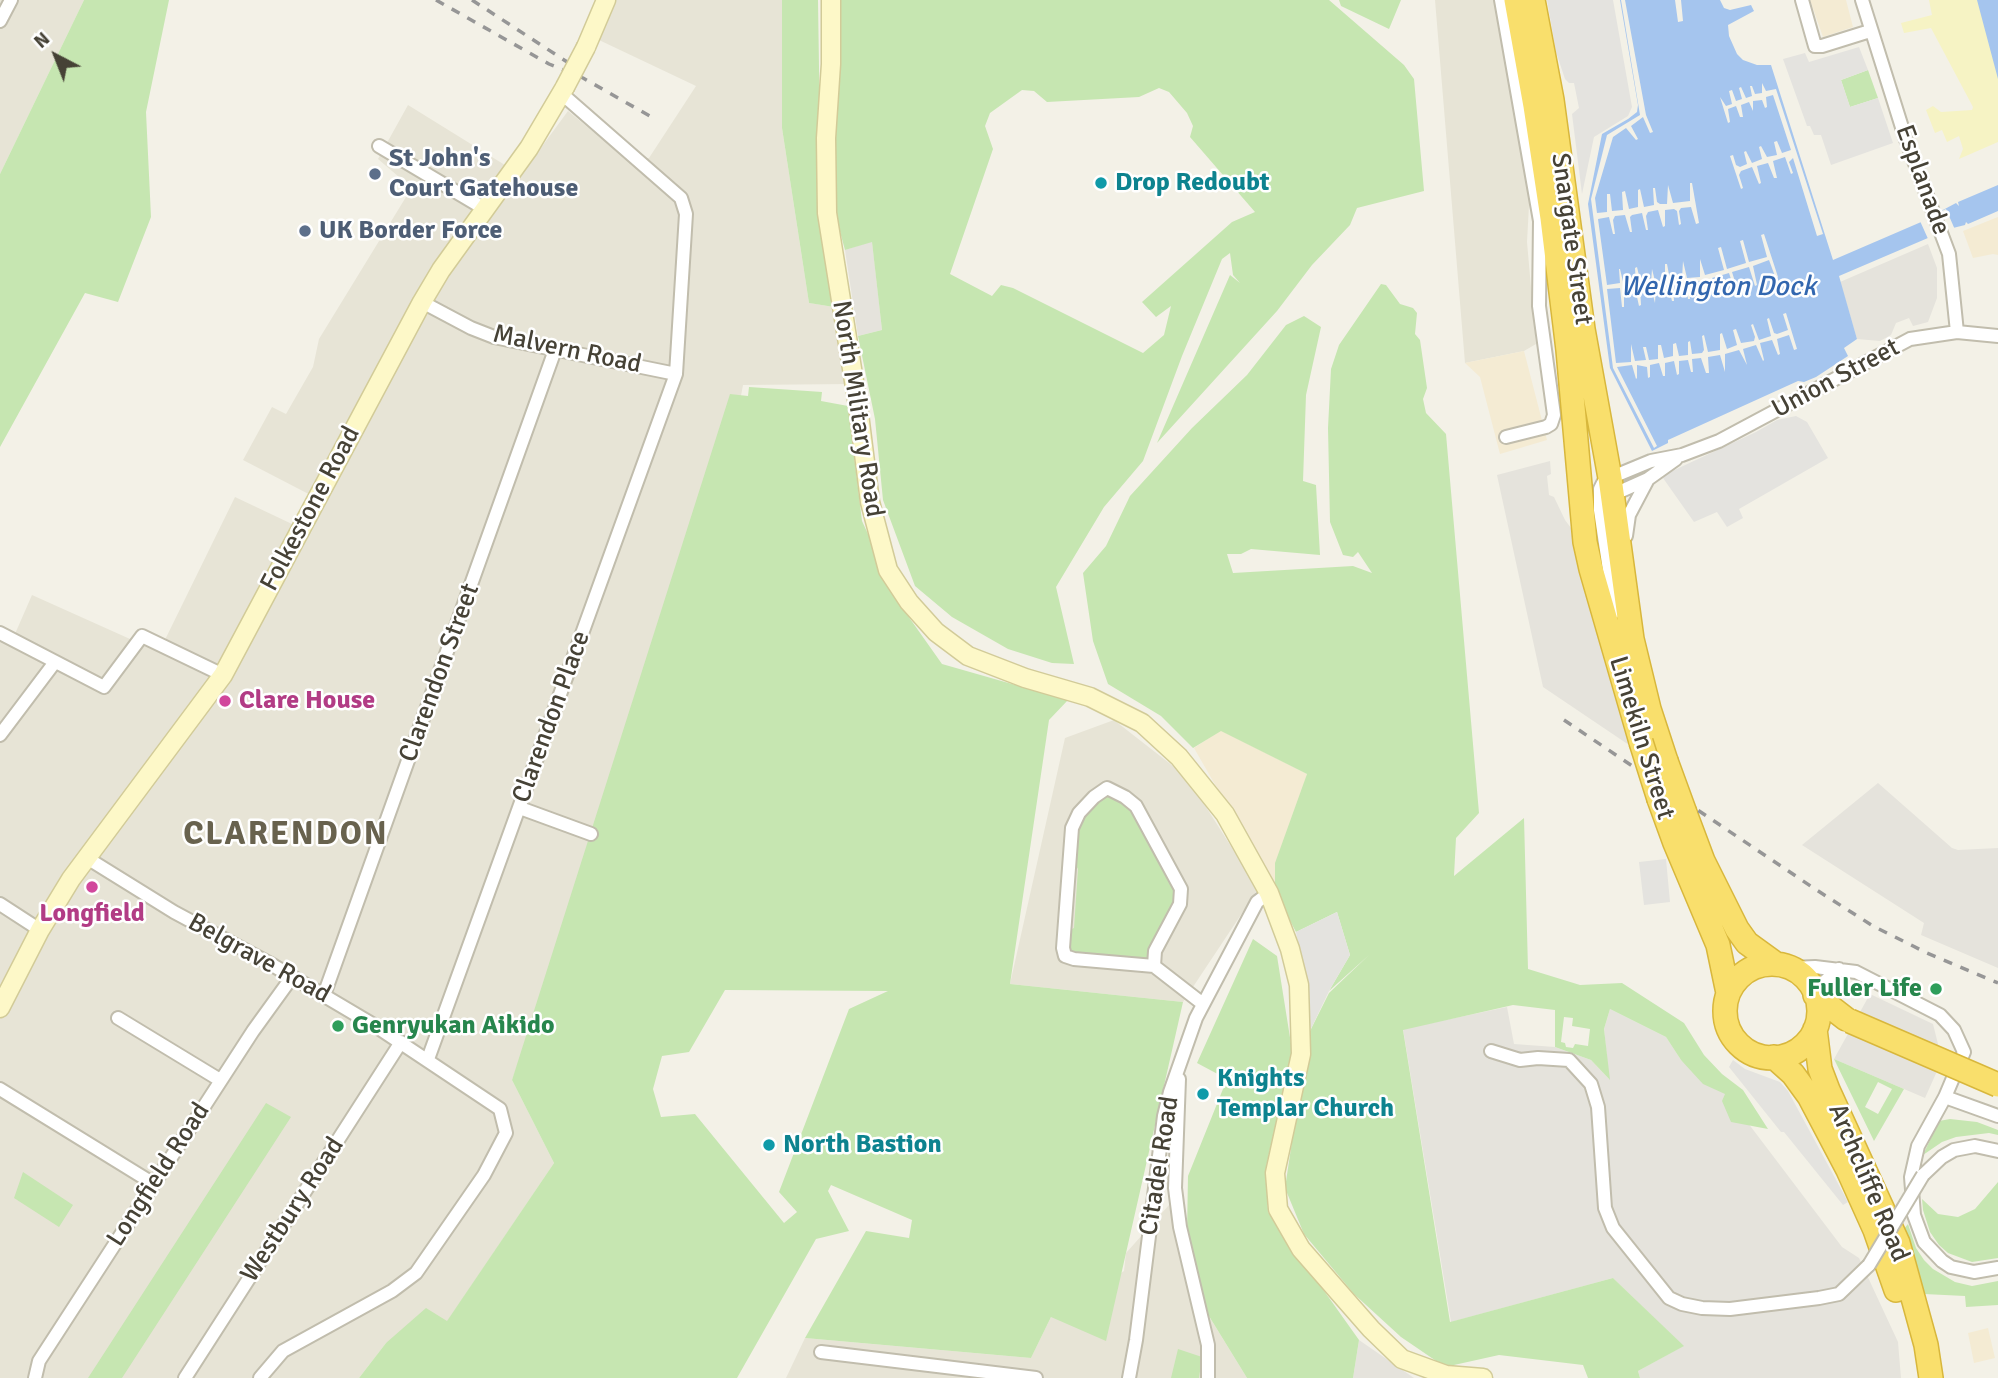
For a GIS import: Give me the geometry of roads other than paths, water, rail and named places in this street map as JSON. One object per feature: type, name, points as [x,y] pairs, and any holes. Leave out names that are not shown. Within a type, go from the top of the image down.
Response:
[{"type":"highway","name":"Snargate Street","points":[[1516,0],[1535,106],[1546,220],[1572,392],[1579,475]]},
{"type":"highway","name":"Snargate Street","points":[[1533,0],[1552,100],[1607,490]]},
{"type":"highway","name":"Limekiln Street","points":[[1579,475],[1585,542],[1614,650],[1659,799],[1718,946],[1728,993]]},
{"type":"highway","name":"Limekiln Street","points":[[1607,490],[1639,669],[1666,761],[1685,813],[1703,861],[1737,929],[1747,943],[1783,966]]},
{"type":"highway","points":[[1848,1020],[1825,1018],[1794,1051],[1764,1057],[1746,1050],[1732,1036],[1725,1017],[1728,993],[1737,979],[1751,969],[1783,966],[1809,982],[1815,993],[1848,1020],[1998,1085]]},
{"type":"highway","points":[[1815,993],[1816,1025]]},
{"type":"highway","name":"Archcliffe Road","points":[[1816,1025],[1820,1069],[1898,1242],[1926,1345],[1931,1378]]},
{"type":"highway","name":"Archcliffe Road","points":[[1774,1057],[1793,1074],[1810,1096],[1875,1230],[1899,1299],[1916,1378]]},
{"type":"street","points":[[0,21],[11,0]]},
{"type":"street","name":"Folkestone Road","points":[[0,1007],[40,930],[87,858],[223,675],[422,302],[441,270],[529,148],[586,47],[606,0]]},
{"type":"street","name":"North Military Road","points":[[831,0],[831,64],[826,138],[827,213],[858,406],[870,502],[888,570],[909,602],[936,632],[968,656],[1025,678],[1090,697],[1142,723],[1179,757],[1224,814],[1269,893],[1290,949],[1299,985],[1301,1054],[1275,1173],[1278,1209],[1301,1249],[1371,1329],[1402,1359],[1446,1375],[1483,1378]]},
{"type":"street","name":"Snargate Street","points":[[1501,0],[1546,220],[1539,306],[1554,415],[1551,424],[1506,437]]},
{"type":"street","points":[[1802,0],[1815,46],[1870,31]]},
{"type":"street","name":"Esplanade","points":[[1862,0],[1870,31],[1950,254],[1958,332]]},
{"type":"street","name":"Clarendon Place","points":[[428,1059],[676,374],[686,214],[681,198],[563,90]]},
{"type":"street","points":[[379,146],[485,209]]},
{"type":"street","name":"Malvern Road","points":[[422,302],[494,337],[676,374]]},
{"type":"street","name":"Union Street","points":[[1607,490],[1648,479],[1682,455],[1751,425],[1898,344],[1927,335],[1958,332],[1998,336]]},
{"type":"street","name":"Clarendon Street","points":[[324,995],[555,350]]},
{"type":"street","points":[[1549,379],[1559,382],[1572,392]]},
{"type":"street","name":"Union Street","points":[[1607,490],[1651,461],[1682,455]]},
{"type":"street","points":[[1579,475],[1587,488],[1607,490],[1614,650]]},
{"type":"street","name":"Union Street","points":[[1621,567],[1629,515],[1648,479]]},
{"type":"street","points":[[0,633],[104,687],[142,636],[223,675]]},
{"type":"street","points":[[0,735],[55,662]]},
{"type":"street","points":[[1153,966],[1156,951],[1180,904],[1181,889],[1136,806],[1107,788],[1094,796],[1079,813],[1072,828],[1063,948],[1065,956],[1153,966],[1203,1004]]},
{"type":"street","points":[[520,808],[591,834]]},
{"type":"street","name":"Belgrave Road","points":[[87,858],[174,912],[324,995],[428,1059],[500,1109],[506,1133],[484,1175],[416,1273],[392,1292],[283,1350],[260,1378]]},
{"type":"street","name":"Citadel Road","points":[[1129,1378],[1164,1116],[1170,1092],[1196,1018],[1257,902],[1269,893]]},
{"type":"street","points":[[0,904],[40,930]]},
{"type":"street","points":[[1783,966],[1856,972],[1949,1023],[1964,1052],[1945,1097],[1918,1146],[1911,1177],[1911,1197],[1918,1229],[1932,1253],[1951,1267],[1974,1272],[1998,1268]]},
{"type":"street","points":[[1815,993],[1839,969]]},
{"type":"street","name":"Longfield Road","points":[[34,1378],[39,1361],[220,1080],[292,977]]},
{"type":"street","points":[[118,1018],[220,1080]]},
{"type":"street","name":"Westbury Road","points":[[185,1378],[401,1042]]},
{"type":"street","points":[[1492,1051],[1520,1060],[1569,1060],[1591,1084],[1598,1107],[1605,1208],[1613,1228],[1669,1298],[1702,1308],[1730,1309],[1839,1294],[1869,1265],[1923,1175],[1942,1157],[1954,1150],[1975,1146],[1998,1151]]},
{"type":"street","points":[[1180,1069],[1175,1188],[1180,1227],[1208,1345],[1208,1378]]},
{"type":"street","points":[[0,1089],[154,1184]]},
{"type":"street","points":[[1945,1097],[1998,1116]]},
{"type":"street","points":[[821,1352],[1035,1378]]},
{"type":"water","name":"Wellington Dock","points":[[1620,0],[1675,0],[1678,22],[1683,21],[1681,0],[1720,0],[1724,8],[1730,10],[1751,5],[1754,11],[1728,25],[1729,36],[1737,54],[1743,60],[1757,65],[1771,65],[1833,260],[1942,213],[1941,211],[1956,203],[1959,206],[1958,202],[1998,185],[1998,211],[1839,276],[1857,339],[1844,348],[1848,356],[1816,377],[1804,382],[1798,381],[1668,440],[1668,443],[1652,451],[1610,368],[1588,204],[1602,134],[1637,112]]},
{"type":"water","points":[[1977,0],[1998,0],[1998,79]]},
{"type":"railway","points":[[436,0],[549,64],[583,78],[655,119]]},
{"type":"railway","points":[[472,0],[578,69]]},
{"type":"railway","points":[[1564,720],[1873,926],[1927,953],[1998,983]]},
{"type":"place","name":"St John's Court Gatehouse","points":[[375,174]]},
{"type":"place","name":"Drop Redoubt","points":[[1101,183]]},
{"type":"place","name":"UK Border Force","points":[[305,231]]},
{"type":"place","name":"Clare House","points":[[225,701]]},
{"type":"place","name":"Longfield","points":[[92,887]]},
{"type":"place","name":"Fuller Life","points":[[1936,989]]},
{"type":"place","name":"Genryukan Aikido","points":[[338,1026]]},
{"type":"place","name":"Knights Templar Church","points":[[1203,1094]]},
{"type":"place","name":"North Bastion","points":[[769,1145]]},
{"type":"district","name":"CLARENDON","points":[[286,835]]}]
